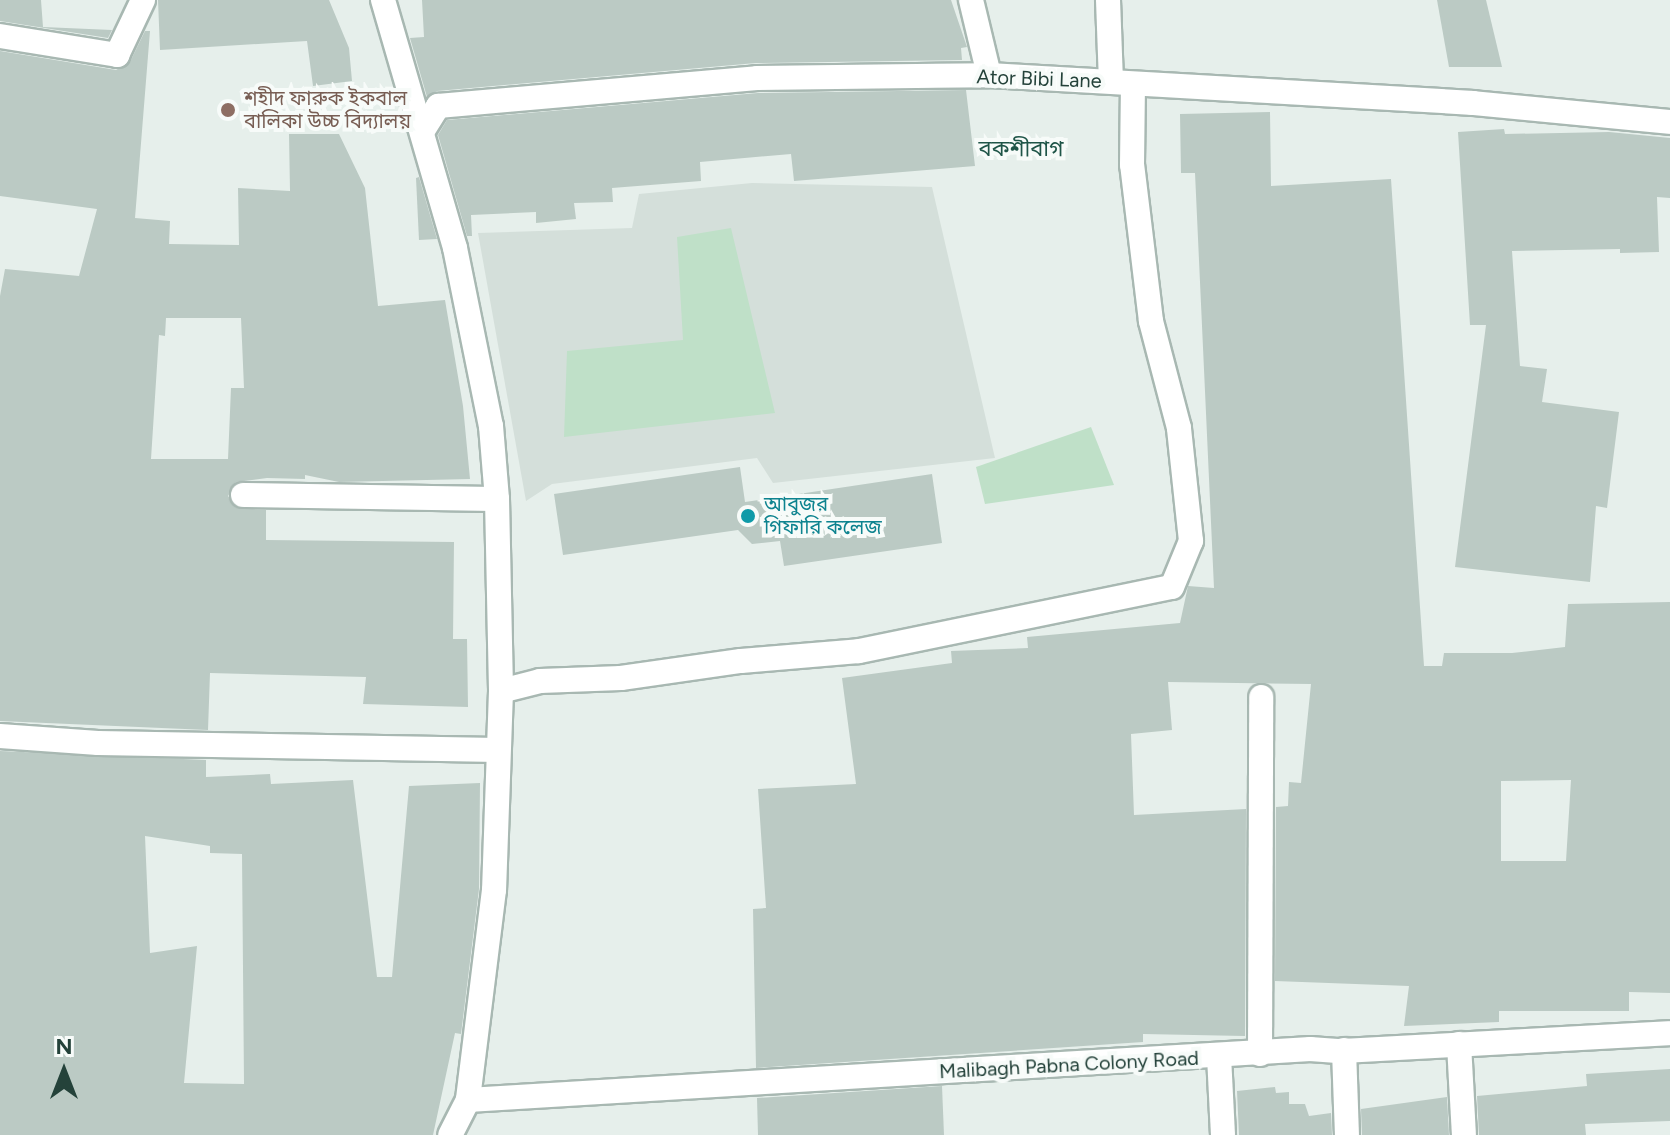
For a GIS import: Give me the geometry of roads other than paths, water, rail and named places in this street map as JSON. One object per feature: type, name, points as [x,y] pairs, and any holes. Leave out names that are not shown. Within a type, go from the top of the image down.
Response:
[{"type":"street","points":[[0,36],[117,55],[143,0]]},
{"type":"street","points":[[383,0],[455,248],[491,426],[497,499],[501,691],[494,890],[468,1100],[450,1135]]},
{"type":"street","points":[[971,0],[989,75]]},
{"type":"street","points":[[501,691],[540,681],[621,678],[741,661],[859,651],[1172,587],[1191,541],[1179,428],[1151,321],[1122,83],[1108,0]]},
{"type":"street","name":"Ator Bibi Lane","points":[[422,132],[438,106],[757,78],[989,75],[1473,103],[1670,122]]},
{"type":"street","points":[[243,495],[497,499]]},
{"type":"street","points":[[1260,1054],[1261,697]]},
{"type":"street","points":[[0,736],[98,743],[498,750]]},
{"type":"street","name":"Malibagh Pabna Colony Road","points":[[468,1100],[1310,1049],[1344,1050],[1670,1033]]},
{"type":"street","points":[[1459,1044],[1464,1135]]},
{"type":"street","points":[[1344,1050],[1347,1135]]},
{"type":"street","points":[[1219,1056],[1223,1135]]},
{"type":"place","name":"শহীদ ফারুক ইকবাল বালিকা উচ্চ বিদ্যালয়","points":[[228,110]]},
{"type":"place","name":"আবুজর গিফারি কলেজ","points":[[748,516]]},
{"type":"district","name":"বকশীবাগ","points":[[1021,149]]}]
